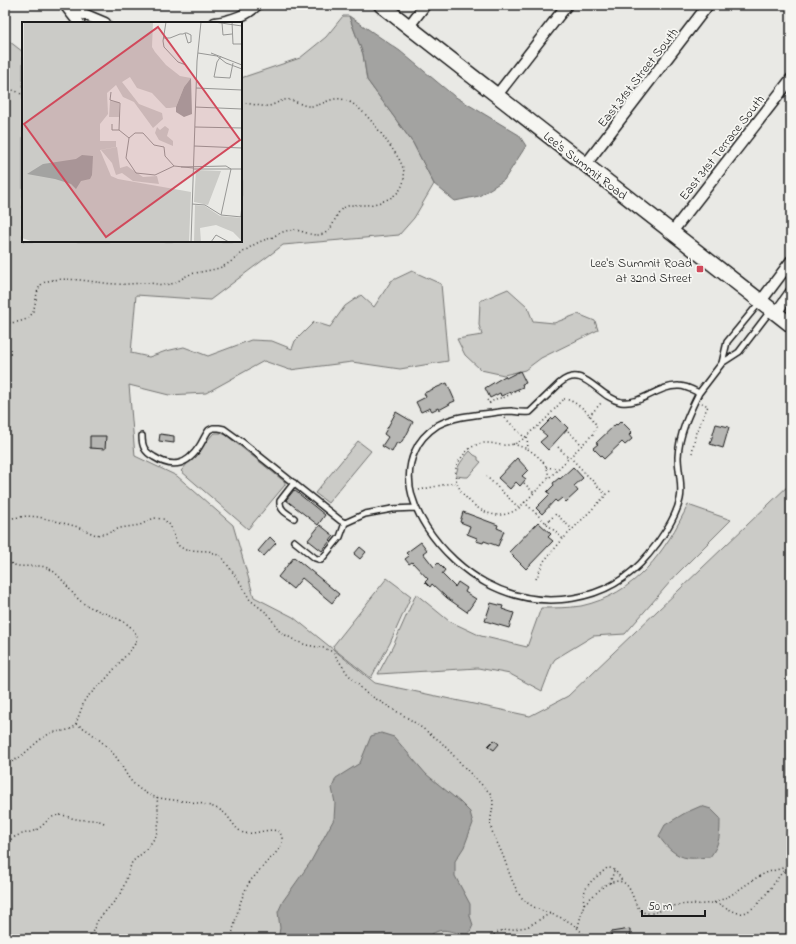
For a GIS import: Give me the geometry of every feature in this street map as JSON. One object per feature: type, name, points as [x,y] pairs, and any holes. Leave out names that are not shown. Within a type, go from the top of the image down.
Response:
[{"type":"main road","name":"Lee's Summit Road","points":[[381,5],[791,325]]},
{"type":"street","points":[[222,22],[229,21],[252,10],[257,5]]},
{"type":"street","points":[[409,26],[425,5]]},
{"type":"street","points":[[497,95],[567,5]]},
{"type":"street","name":"East 31st Street South","points":[[586,164],[708,5]]},
{"type":"street","points":[[67,6],[78,22]]},
{"type":"street","points":[[67,6],[103,22]]},
{"type":"street","name":"East 31st Terrace South","points":[[672,232],[791,79]]},
{"type":"street","points":[[769,308],[791,261]]},
{"type":"street","points":[[769,308],[791,292]]},
{"type":"lane","points":[[722,363],[727,342],[769,308]]},
{"type":"lane","points":[[699,393],[685,387],[673,386],[639,399],[626,402],[609,398],[581,377],[569,376],[530,412],[524,413],[511,411],[453,419],[438,426],[421,441],[413,455],[409,473],[410,492],[415,508],[430,531],[448,554],[486,583],[509,593],[543,600],[566,600],[590,595],[614,584],[635,569],[656,545],[680,501],[681,494],[678,458],[679,446],[684,427],[699,393],[722,363],[739,352],[769,308]]},
{"type":"lane","points":[[142,436],[142,444],[146,452],[158,460],[175,464],[186,461],[199,447],[209,430],[213,428],[224,429],[345,523]]},
{"type":"lane","points":[[294,483],[280,501],[283,510],[294,518]]},
{"type":"lane","points":[[294,541],[315,558],[321,560],[340,537],[345,523],[365,514],[392,509],[415,508]]},
{"type":"path","points":[[5,88],[11,89],[22,94]]},
{"type":"path","points":[[5,323],[20,321],[28,317],[33,311],[40,286],[45,282],[60,280],[87,280],[116,284],[170,284],[189,275],[222,267],[256,243],[287,230],[295,229],[311,235],[322,235],[330,230],[340,210],[344,207],[352,204],[370,204],[390,198],[395,196],[401,187],[404,175],[399,157],[375,126],[360,109],[352,103],[340,99],[329,100],[309,106],[289,99],[282,100],[268,106],[242,102]]},
{"type":"path","points":[[489,403],[519,390]]},
{"type":"path","points":[[513,444],[526,437],[529,433],[536,429],[564,399],[575,402],[595,422],[595,430],[582,445],[569,458],[559,468],[548,479],[534,492],[519,508],[504,514],[498,515],[489,513],[469,500],[458,487],[456,482],[455,472],[457,465],[474,445],[481,443],[500,445],[513,444],[528,449],[546,466],[559,468]]},
{"type":"path","points":[[486,400],[495,408]]},
{"type":"path","points":[[692,453],[696,432],[708,406],[696,400]]},
{"type":"path","points":[[589,416],[602,402]]},
{"type":"path","points":[[503,416],[526,437],[528,449]]},
{"type":"path","points":[[568,431],[582,445]]},
{"type":"path","points":[[558,447],[606,495]]},
{"type":"path","points":[[546,466],[548,479]]},
{"type":"path","points":[[486,476],[519,508]]},
{"type":"path","points":[[410,492],[456,482]]},
{"type":"path","points":[[524,483],[534,492]]},
{"type":"path","points":[[536,579],[544,561],[612,489]]},
{"type":"path","points":[[524,502],[563,540]]},
{"type":"path","points":[[546,523],[556,514],[573,530]]},
{"type":"path","points":[[5,519],[27,516],[39,517],[73,525],[92,534],[100,535],[120,528],[140,525],[154,518],[160,518],[170,525],[180,548],[188,551],[209,552],[220,556],[241,584],[250,600],[268,614],[280,632],[296,642],[324,648],[333,652],[347,673],[366,693],[411,720],[440,741],[490,793],[493,800],[491,826],[517,890],[523,899],[531,905],[567,920],[578,927],[586,939]]},
{"type":"path","points":[[5,558],[9,563],[15,566],[35,565],[50,570],[78,599],[89,606],[123,622],[135,632],[137,638],[136,644],[105,680],[85,699],[76,724],[70,730],[47,735],[22,756],[5,764]]},
{"type":"path","points":[[76,724],[87,729],[110,750],[119,760],[131,781],[147,794],[207,805],[220,810],[242,832],[252,834],[273,830],[281,834],[282,841],[278,850],[266,862],[246,889],[231,939]]},
{"type":"path","points":[[89,939],[98,920],[121,894],[132,862],[146,850],[156,836],[159,820],[157,797]]},
{"type":"path","points":[[5,845],[15,836],[36,830],[57,815],[78,820],[100,821],[104,823]]},
{"type":"path","points":[[715,902],[737,913],[749,911],[760,902],[786,867],[791,863]]},
{"type":"path","points":[[578,927],[584,904],[583,894],[586,887],[607,868],[614,870],[632,893],[639,908],[647,913],[679,905],[715,902],[726,898],[759,876],[786,867]]},
{"type":"path","points":[[610,883],[614,870]]},
{"type":"path","points":[[584,904],[605,885],[618,882],[624,883]]},
{"type":"path","points":[[487,939],[500,931],[527,927],[551,913]]},
{"type":"shaded area","points":[[343,16],[349,16],[363,54],[367,80],[413,143],[434,184],[414,218],[399,235],[283,245],[210,300],[136,295],[131,353],[149,357],[184,347],[208,356],[251,340],[272,341],[292,349],[295,341],[314,322],[330,327],[345,306],[361,295],[374,307],[391,281],[412,271],[441,284],[448,361],[400,369],[352,362],[290,370],[264,361],[206,393],[169,395],[129,385],[135,456],[177,476],[233,525],[254,597],[293,617],[375,683],[530,716],[568,696],[791,483],[791,939],[5,939],[5,38],[22,51],[22,242],[242,242],[242,78],[300,58],[326,37]]},
{"type":"shaded area","points":[[349,16],[400,51],[454,96],[519,135],[526,146],[504,180],[479,196],[455,201],[434,184],[413,143],[367,80],[363,54]]},
{"type":"shaded area","points":[[508,289],[527,306],[533,321],[554,323],[578,314],[595,321],[598,330],[541,358],[525,370],[504,375],[481,370],[465,355],[457,339],[482,335],[479,325],[480,301]]},
{"type":"shaded area","points":[[216,433],[226,435],[285,482],[285,485],[248,529],[181,471],[213,434]]},
{"type":"shaded area","points":[[358,441],[371,451],[328,503],[315,493]]},
{"type":"shaded area","points":[[470,451],[478,457],[478,460],[481,462],[468,477],[456,476],[459,465]]},
{"type":"shaded area","points":[[688,505],[731,520],[677,574],[625,634],[593,636],[555,659],[542,691],[510,674],[478,668],[378,674],[393,646],[416,594],[449,621],[481,636],[527,647],[541,608],[566,608],[581,606],[618,592],[633,581],[659,554]]},
{"type":"shaded area","points":[[387,578],[411,596],[390,643],[371,678],[334,649],[333,646]]},
{"type":"shaded area","points":[[381,733],[394,737],[426,774],[470,812],[473,823],[464,847],[455,861],[455,876],[470,904],[470,916],[473,925],[469,934],[442,930],[437,931],[426,939],[278,939],[280,928],[278,912],[283,901],[310,863],[334,819],[335,803],[332,788],[336,778],[360,763],[371,736]]},
{"type":"shaded area","points":[[701,806],[711,809],[720,818],[718,843],[710,857],[684,857],[671,850],[659,836],[665,825],[685,813]]},
{"type":"building","points":[[520,371],[526,383],[522,384],[523,387],[501,396],[500,393],[490,398],[485,388],[505,376],[506,378]]},
{"type":"building","points":[[447,383],[455,401],[439,410],[438,408],[432,411],[430,408],[421,412],[416,402],[426,397],[424,393]]},
{"type":"building","points":[[396,412],[413,422],[405,438],[400,444],[397,442],[392,452],[382,446],[388,437],[384,434]]},
{"type":"building","points":[[556,416],[568,428],[548,450],[540,442],[547,436],[540,430]]},
{"type":"building","points":[[621,421],[632,432],[629,435],[632,439],[625,445],[622,442],[604,459],[593,448],[598,444],[596,443]]},
{"type":"building","points":[[716,424],[729,427],[723,448],[710,444]]},
{"type":"building","points":[[160,434],[174,436],[174,443],[159,441]]},
{"type":"building","points":[[90,436],[106,436],[105,449],[90,448]]},
{"type":"building","points":[[517,458],[528,470],[522,476],[526,479],[520,486],[516,482],[510,489],[498,478]]},
{"type":"building","points":[[573,467],[583,478],[574,486],[578,491],[566,502],[562,498],[557,502],[555,500],[542,514],[536,508],[550,494],[547,492],[554,485],[553,483],[559,478],[560,479]]},
{"type":"building","points":[[294,490],[325,515],[318,525],[286,500]]},
{"type":"building","points":[[463,512],[498,525],[497,528],[504,531],[498,546],[484,541],[483,543],[476,541],[477,538],[467,534],[470,526],[460,522]]},
{"type":"building","points":[[538,522],[551,534],[548,537],[553,541],[526,569],[509,552]]},
{"type":"building","points":[[320,525],[334,536],[322,551],[308,540]]},
{"type":"building","points":[[270,537],[276,543],[264,556],[258,551]]},
{"type":"building","points":[[421,542],[427,550],[423,553],[434,567],[438,563],[445,570],[442,574],[455,587],[458,582],[467,588],[465,592],[476,599],[467,612],[447,598],[432,584],[430,587],[425,582],[428,579],[412,562],[409,564],[405,559],[409,556],[406,553]]},
{"type":"building","points":[[360,547],[366,552],[360,559],[354,554]]},
{"type":"building","points":[[294,557],[339,594],[332,603],[302,578],[293,589],[278,577]]},
{"type":"building","points":[[491,603],[503,606],[502,609],[514,613],[509,628],[485,621]]},
{"type":"building","points":[[494,740],[499,744],[494,750],[488,746]]},
{"type":"building","points":[[630,929],[630,939],[611,939],[611,932]]},
{"type":"place","name":"Lee's Summit Road at 32nd Street","points":[[700,269]]}]
